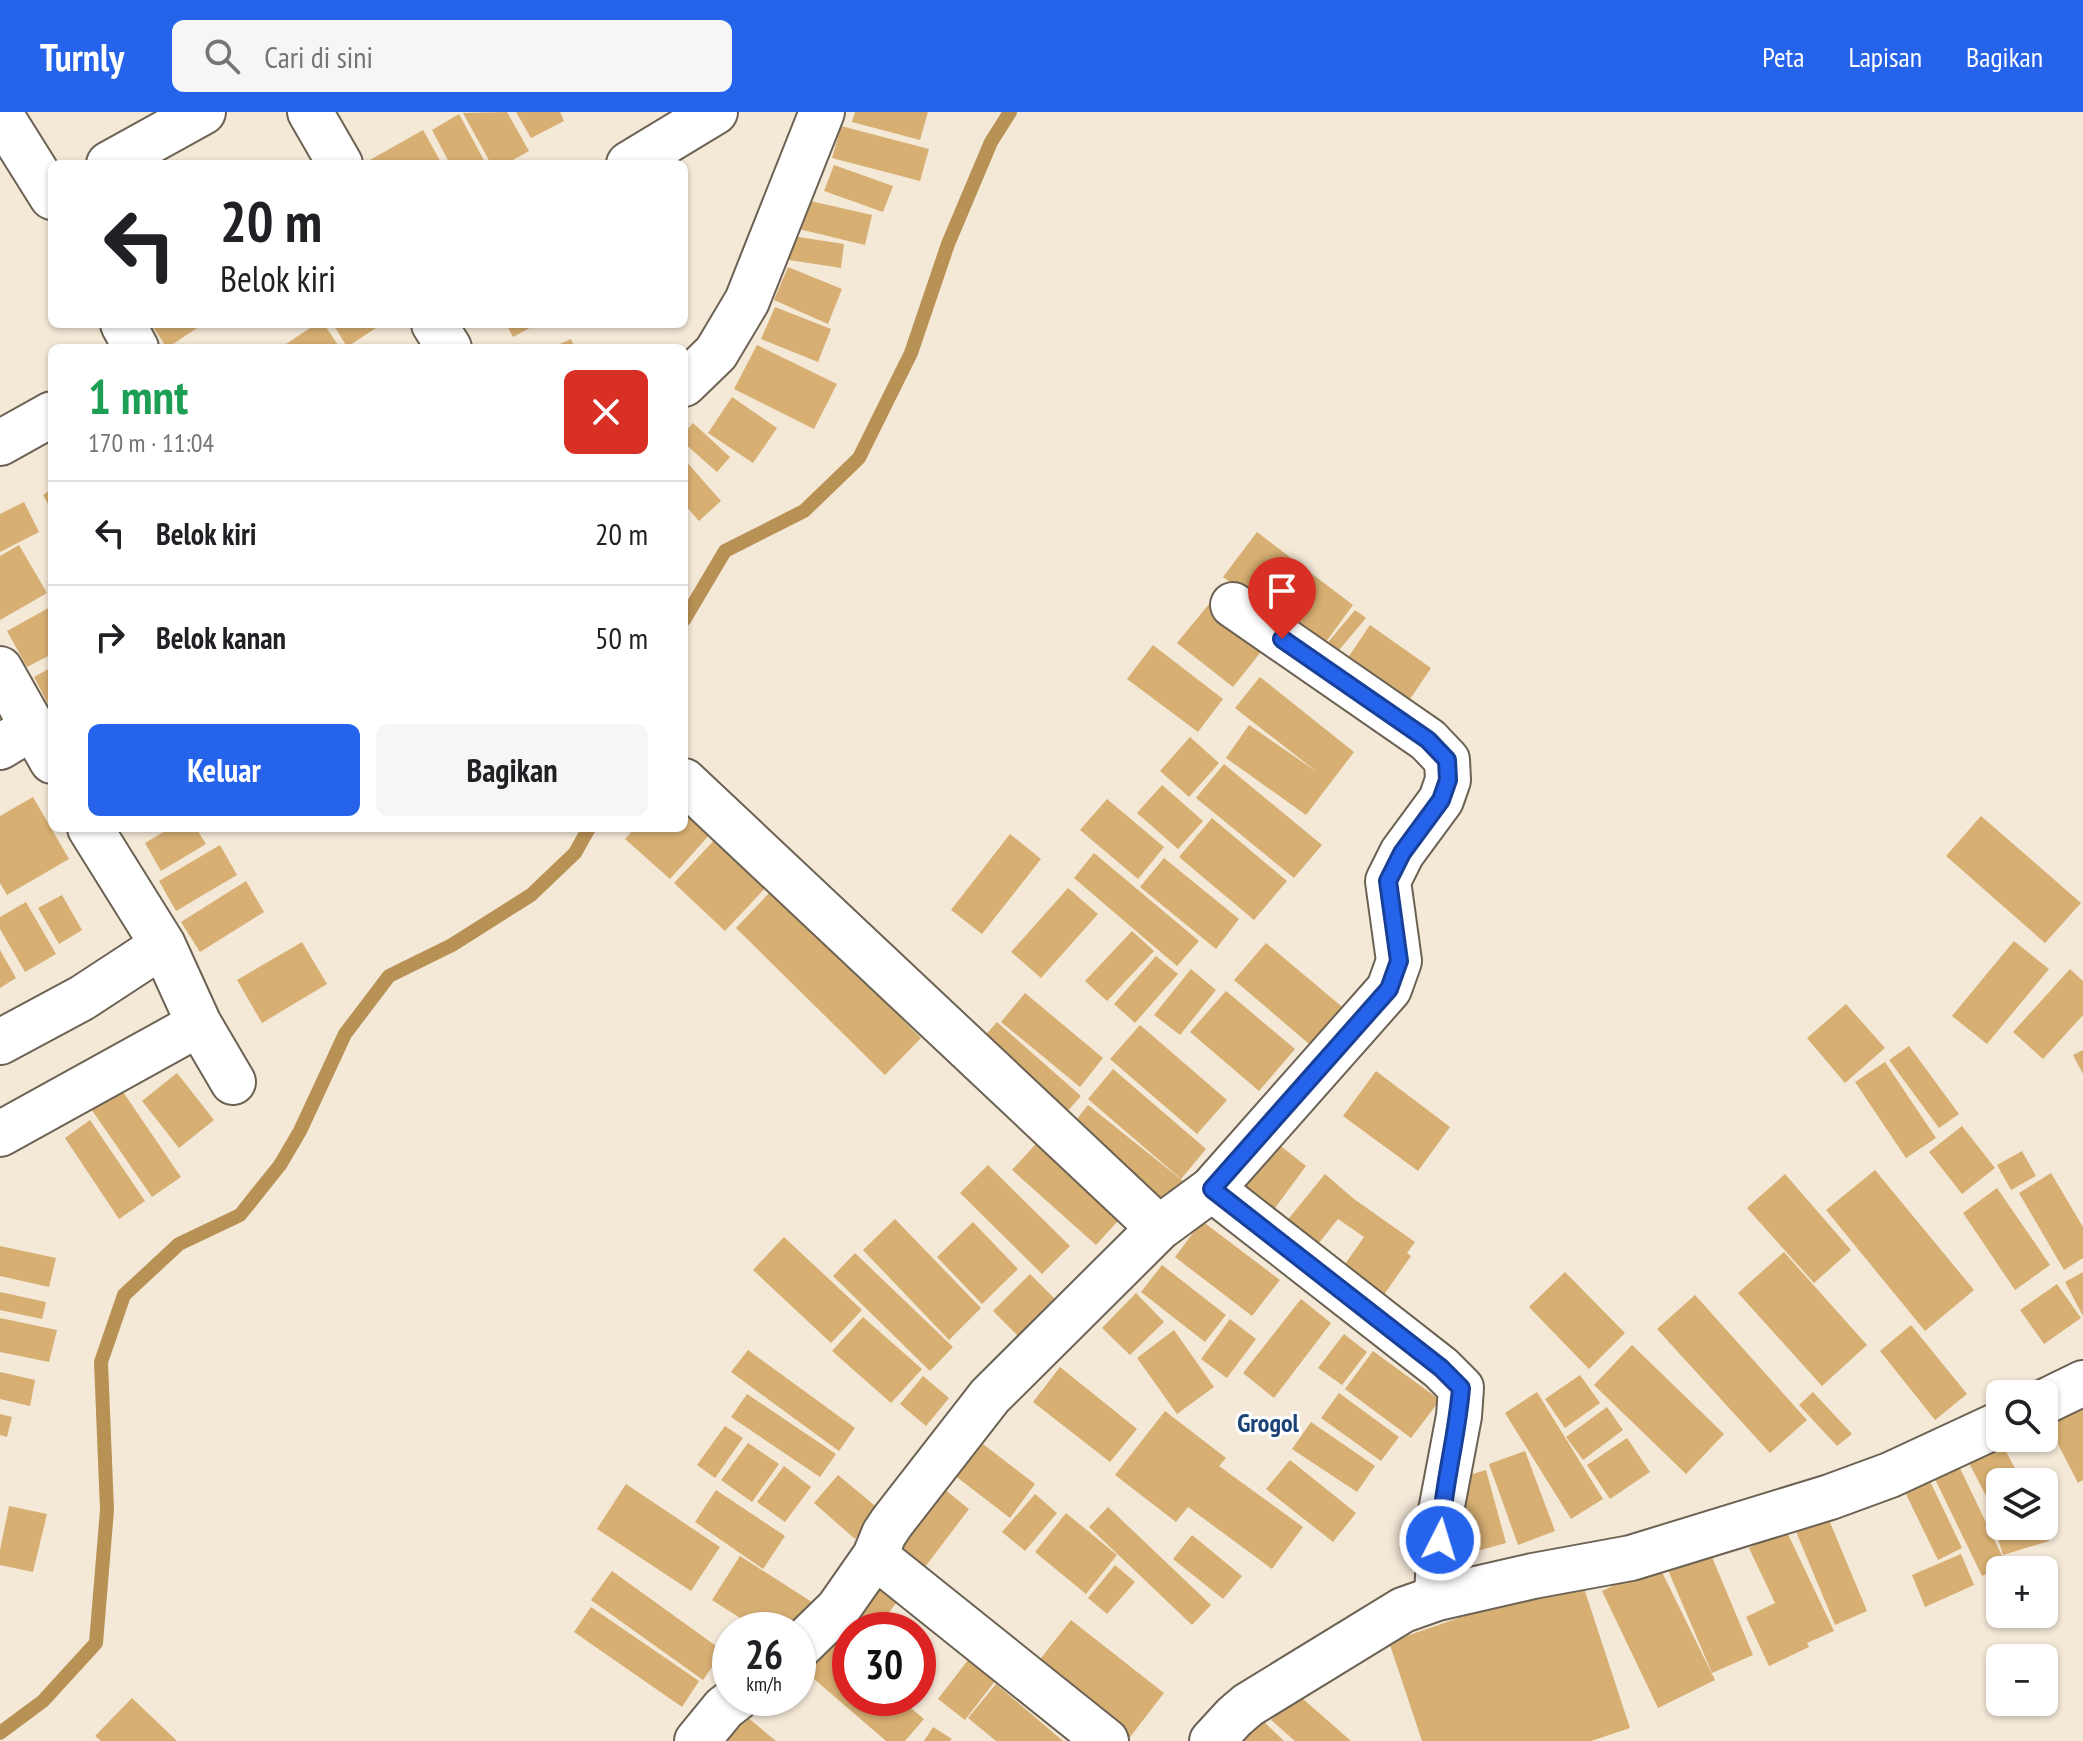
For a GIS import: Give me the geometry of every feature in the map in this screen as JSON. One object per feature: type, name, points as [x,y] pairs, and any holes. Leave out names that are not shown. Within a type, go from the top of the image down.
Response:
[{"type":"street","points":[[116,160],[203,112]]},
{"type":"street","points":[[310,112],[338,160]]},
{"type":"street","points":[[636,160],[715,112]]},
{"type":"street","points":[[688,380],[716,353],[747,301],[822,112]]},
{"type":"street","points":[[0,114],[48,190]]},
{"type":"street","points":[[0,443],[48,416]]},
{"type":"street","points":[[816,1630],[838,1609],[875,1556],[892,1522],[990,1396],[1159,1228],[1212,1189],[1389,989],[1399,961],[1388,881],[1402,853],[1441,800],[1448,780],[1447,760],[1428,740],[1233,605]]},
{"type":"street","points":[[0,669],[28,745]]},
{"type":"street","points":[[688,785],[1159,1228]]},
{"type":"street","points":[[92,832],[163,945],[199,1024],[233,1082]]},
{"type":"street","points":[[0,1042],[82,998],[163,945]]},
{"type":"street","points":[[0,1134],[199,1024]]},
{"type":"street","points":[[1212,1189],[1441,1368],[1461,1388],[1459,1416],[1441,1511],[1437,1598]]},
{"type":"street","points":[[2058,1395],[2083,1383]]},
{"type":"street","points":[[1212,1741],[1248,1705],[1403,1610],[1437,1598],[1533,1576],[1631,1558],[1830,1497],[1890,1475],[1986,1430]]},
{"type":"street","points":[[875,1556],[1106,1741]]},
{"type":"street","points":[[697,1741],[717,1716]]},
{"type":"building","points":[[507,112],[529,151],[513,160],[489,160],[463,113]]},
{"type":"building","points":[[516,112],[560,112],[564,121],[531,138]]},
{"type":"building","points":[[855,112],[928,112],[920,140],[852,122]]},
{"type":"building","points":[[459,114],[484,160],[448,160],[432,130]]},
{"type":"building","points":[[841,126],[929,149],[920,181],[832,158]]},
{"type":"building","points":[[423,130],[440,160],[370,160]]},
{"type":"building","points":[[834,165],[893,186],[883,212],[824,191]]},
{"type":"building","points":[[806,200],[872,215],[865,245],[799,229]]},
{"type":"building","points":[[792,236],[844,244],[841,268],[789,260]]},
{"type":"building","points":[[788,267],[842,289],[828,324],[774,300]]},
{"type":"building","points":[[775,307],[831,329],[818,362],[761,339]]},
{"type":"building","points":[[154,328],[197,328],[173,344],[164,344]]},
{"type":"building","points":[[310,328],[327,328],[337,344],[286,344]]},
{"type":"building","points":[[335,328],[376,328],[352,344],[345,344]]},
{"type":"building","points":[[508,328],[530,328],[513,337]]},
{"type":"building","points":[[757,345],[837,384],[814,429],[734,389]]},
{"type":"building","points":[[732,397],[777,428],[753,463],[708,433]]},
{"type":"building","points":[[693,423],[730,457],[717,472],[688,447],[688,429]]},
{"type":"building","points":[[688,464],[721,501],[699,521],[688,509]]},
{"type":"building","points":[[24,502],[39,532],[0,552],[0,514]]},
{"type":"building","points":[[1257,532],[1353,605],[1320,650],[1223,577]]},
{"type":"building","points":[[19,545],[47,593],[0,620],[0,556]]},
{"type":"building","points":[[1214,598],[1268,643],[1233,687],[1177,643]]},
{"type":"building","points":[[48,608],[48,656],[27,667],[7,631]]},
{"type":"building","points":[[1355,610],[1366,618],[1334,656],[1324,647]]},
{"type":"building","points":[[1370,625],[1431,668],[1406,705],[1345,662]]},
{"type":"building","points":[[1153,645],[1223,699],[1198,732],[1127,679]]},
{"type":"building","points":[[48,669],[48,704],[34,677]]},
{"type":"building","points":[[1260,677],[1354,752],[1306,815],[1226,758],[1249,725],[1317,772],[1235,708]]},
{"type":"building","points":[[1190,737],[1219,763],[1189,797],[1160,771]]},
{"type":"building","points":[[1224,764],[1322,845],[1294,878],[1196,798]]},
{"type":"building","points":[[1162,785],[1203,821],[1178,849],[1137,813]]},
{"type":"building","points":[[33,797],[48,823],[48,832],[53,832],[69,859],[7,895],[0,883],[0,816]]},
{"type":"building","points":[[1107,799],[1164,847],[1138,879],[1080,830]]},
{"type":"building","points":[[688,812],[711,833],[670,879],[625,839],[631,832],[688,832]]},
{"type":"building","points":[[1981,816],[2081,903],[2045,943],[1946,856]]},
{"type":"building","points":[[1212,818],[1287,881],[1254,920],[1179,857]]},
{"type":"building","points":[[163,832],[198,832],[206,844],[161,871],[145,843]]},
{"type":"building","points":[[1010,834],[1041,859],[982,934],[951,910]]},
{"type":"building","points":[[718,836],[769,884],[725,931],[674,883]]},
{"type":"building","points":[[220,845],[237,875],[176,911],[159,881]]},
{"type":"building","points":[[1094,853],[1199,941],[1177,966],[1074,878]]},
{"type":"building","points":[[1164,858],[1239,919],[1216,949],[1140,887]]},
{"type":"building","points":[[246,881],[264,912],[200,952],[181,922]]},
{"type":"building","points":[[1068,888],[1098,914],[1041,978],[1011,952]]},
{"type":"building","points":[[772,890],[921,1038],[885,1075],[736,928]]},
{"type":"building","points":[[62,895],[82,930],[59,944],[38,908]]},
{"type":"building","points":[[26,902],[56,954],[25,972],[0,929],[0,917]]},
{"type":"building","points":[[1132,931],[1154,951],[1107,1001],[1085,981]]},
{"type":"building","points":[[2014,941],[2049,969],[1987,1044],[1952,1016]]},
{"type":"building","points":[[302,942],[327,984],[262,1023],[237,980]]},
{"type":"building","points":[[1266,943],[1347,1011],[1315,1049],[1234,980]]},
{"type":"building","points":[[0,950],[16,978],[0,988]]},
{"type":"building","points":[[1156,956],[1178,974],[1135,1023],[1114,1004]]},
{"type":"building","points":[[1191,969],[1216,990],[1180,1035],[1154,1015]]},
{"type":"building","points":[[2070,969],[2083,981],[2083,1015],[2043,1059],[2013,1032]]},
{"type":"building","points":[[1226,991],[1295,1049],[1259,1091],[1190,1032]]},
{"type":"building","points":[[1025,993],[1103,1058],[1080,1087],[1001,1022]]},
{"type":"building","points":[[1846,1004],[1885,1048],[1845,1083],[1807,1038]]},
{"type":"building","points":[[997,1022],[1081,1096],[1057,1123],[974,1048]]},
{"type":"building","points":[[1140,1025],[1227,1100],[1197,1134],[1110,1059]]},
{"type":"building","points":[[1909,1046],[1959,1114],[1939,1128],[1889,1060]]},
{"type":"building","points":[[2083,1050],[2083,1074],[2073,1055]]},
{"type":"building","points":[[1885,1062],[1936,1138],[1906,1158],[1855,1082]]},
{"type":"building","points":[[1113,1069],[1206,1149],[1181,1179],[1088,1099]]},
{"type":"building","points":[[1376,1071],[1450,1127],[1418,1171],[1343,1116]]},
{"type":"building","points":[[177,1073],[214,1120],[179,1148],[142,1101]]},
{"type":"building","points":[[119,1086],[181,1177],[152,1197],[89,1106]]},
{"type":"building","points":[[1088,1105],[1183,1181],[1162,1207],[1068,1130]]},
{"type":"building","points":[[90,1120],[145,1201],[119,1219],[65,1138]]},
{"type":"building","points":[[1962,1126],[1995,1168],[1962,1194],[1929,1152]]},
{"type":"building","points":[[1044,1135],[1127,1211],[1096,1245],[1012,1170]]},
{"type":"building","points":[[1273,1140],[1306,1166],[1269,1216],[1235,1192]]},
{"type":"building","points":[[2022,1151],[2036,1176],[2011,1190],[1997,1165]]},
{"type":"building","points":[[988,1165],[1070,1246],[1042,1274],[960,1193]]},
{"type":"building","points":[[1875,1170],[1974,1290],[1925,1331],[1826,1210]]},
{"type":"building","points":[[2051,1173],[2083,1227],[2083,1258],[2064,1270],[2019,1193]]},
{"type":"building","points":[[1325,1174],[1354,1199],[1415,1242],[1407,1253],[1411,1256],[1381,1299],[1341,1270],[1364,1237],[1338,1219],[1307,1258],[1276,1234]]},
{"type":"building","points":[[1785,1174],[1851,1250],[1814,1283],[1747,1208]]},
{"type":"building","points":[[1997,1188],[2050,1265],[2015,1290],[1963,1213]]},
{"type":"building","points":[[895,1219],[981,1308],[949,1340],[863,1250]]},
{"type":"building","points":[[1202,1221],[1280,1280],[1252,1316],[1175,1257]]},
{"type":"building","points":[[973,1222],[1018,1269],[982,1304],[937,1257]]},
{"type":"building","points":[[784,1237],[862,1310],[831,1343],[753,1270]]},
{"type":"building","points":[[0,1246],[56,1258],[49,1287],[0,1276]]},
{"type":"building","points":[[1784,1252],[1867,1345],[1822,1386],[1738,1293]]},
{"type":"building","points":[[855,1253],[953,1347],[930,1371],[833,1276]]},
{"type":"building","points":[[1162,1265],[1226,1315],[1205,1342],[1141,1292]]},
{"type":"building","points":[[1565,1272],[1625,1333],[1589,1369],[1529,1307]]},
{"type":"building","points":[[2083,1272],[2083,1316],[2065,1282]]},
{"type":"building","points":[[1030,1274],[1069,1313],[1032,1350],[993,1311]]},
{"type":"building","points":[[2057,1284],[2081,1318],[2044,1344],[2020,1310]]},
{"type":"building","points":[[0,1292],[46,1302],[42,1319],[0,1310]]},
{"type":"building","points":[[1136,1293],[1164,1322],[1130,1355],[1102,1328]]},
{"type":"building","points":[[1695,1295],[1807,1420],[1770,1453],[1657,1329]]},
{"type":"building","points":[[1301,1299],[1331,1323],[1274,1398],[1243,1373]]},
{"type":"building","points":[[863,1317],[922,1369],[891,1403],[832,1351]]},
{"type":"building","points":[[0,1318],[57,1330],[49,1362],[0,1352]]},
{"type":"building","points":[[1230,1319],[1256,1339],[1227,1378],[1201,1359]]},
{"type":"building","points":[[1911,1325],[1967,1394],[1935,1420],[1880,1351]]},
{"type":"building","points":[[1174,1330],[1214,1387],[1177,1414],[1137,1358]]},
{"type":"building","points":[[1344,1334],[1367,1352],[1342,1385],[1318,1368]]},
{"type":"building","points":[[1632,1345],[1724,1434],[1686,1474],[1594,1385]]},
{"type":"building","points":[[748,1350],[855,1428],[839,1451],[731,1372]]},
{"type":"building","points":[[1373,1351],[1440,1400],[1411,1438],[1345,1389]]},
{"type":"building","points":[[1060,1367],[1137,1429],[1110,1462],[1033,1402]]},
{"type":"building","points":[[0,1372],[35,1380],[30,1406],[0,1399]]},
{"type":"building","points":[[1580,1375],[1600,1403],[1565,1428],[1545,1399]]},
{"type":"building","points":[[923,1376],[949,1398],[926,1426],[900,1404]]},
{"type":"building","points":[[1537,1392],[1603,1499],[1571,1519],[1505,1413]]},
{"type":"building","points":[[1813,1392],[1852,1434],[1837,1446],[1799,1405]]},
{"type":"building","points":[[1339,1393],[1399,1437],[1381,1461],[1321,1418]]},
{"type":"building","points":[[747,1394],[836,1454],[820,1477],[731,1417]]},
{"type":"building","points":[[2083,1400],[2083,1480],[2078,1483],[2058,1444],[2058,1412]]},
{"type":"building","points":[[1607,1407],[1623,1430],[1583,1460],[1566,1437]]},
{"type":"building","points":[[1165,1411],[1226,1458],[1219,1466],[1303,1527],[1272,1569],[1188,1507],[1176,1522],[1115,1475]]},
{"type":"building","points":[[0,1414],[12,1417],[7,1437],[0,1435]]},
{"type":"building","points":[[1311,1422],[1375,1466],[1357,1492],[1292,1449]]},
{"type":"building","points":[[725,1426],[743,1438],[715,1478],[697,1465]]},
{"type":"building","points":[[970,1434],[1035,1484],[1010,1518],[945,1468]]},
{"type":"building","points":[[1627,1438],[1650,1472],[1610,1499],[1587,1465]]},
{"type":"building","points":[[1986,1442],[1986,1452],[2006,1452],[2015,1468],[1986,1468],[1986,1496],[1964,1453]]},
{"type":"building","points":[[748,1443],[779,1464],[752,1502],[721,1480]]},
{"type":"building","points":[[1525,1451],[1555,1531],[1518,1545],[1489,1464]]},
{"type":"building","points":[[1290,1460],[1356,1513],[1333,1542],[1266,1489]]},
{"type":"building","points":[[1956,1460],[1986,1522],[1986,1540],[1994,1540],[2002,1556],[1986,1556],[1986,1574],[1982,1576],[1932,1473]]},
{"type":"building","points":[[784,1466],[811,1487],[785,1522],[757,1502]]},
{"type":"building","points":[[1486,1470],[1506,1543],[1466,1554],[1447,1482]]},
{"type":"building","points":[[838,1475],[880,1510],[855,1539],[814,1503]]},
{"type":"building","points":[[1927,1475],[1962,1548],[1938,1560],[1903,1488]]},
{"type":"building","points":[[626,1484],[720,1547],[691,1591],[597,1529]]},
{"type":"building","points":[[944,1489],[969,1509],[925,1567],[900,1546]]},
{"type":"building","points":[[716,1490],[785,1536],[763,1569],[695,1522]]},
{"type":"building","points":[[1035,1494],[1057,1513],[1025,1551],[1002,1532]]},
{"type":"building","points":[[9,1506],[47,1514],[33,1572],[0,1565]]},
{"type":"building","points":[[1108,1507],[1211,1605],[1192,1625],[1089,1527]]},
{"type":"building","points":[[1824,1508],[1867,1611],[1835,1625],[1792,1522]]},
{"type":"building","points":[[1066,1513],[1117,1555],[1086,1594],[1035,1552]]},
{"type":"building","points":[[1786,1530],[1834,1631],[1769,1666],[1746,1617],[1775,1603],[1749,1548]]},
{"type":"building","points":[[1192,1535],[1242,1576],[1223,1599],[1173,1559]]},
{"type":"building","points":[[1704,1538],[1753,1655],[1712,1673],[1662,1556]]},
{"type":"building","points":[[1998,1540],[2049,1541],[2003,1555]]},
{"type":"building","points":[[1961,1554],[1974,1585],[1925,1607],[1912,1575]]},
{"type":"building","points":[[740,1556],[818,1606],[813,1612],[731,1612],[712,1600]]},
{"type":"building","points":[[1658,1564],[1715,1680],[1658,1708],[1602,1591]]},
{"type":"building","points":[[1115,1565],[1135,1582],[1107,1614],[1088,1598]]},
{"type":"building","points":[[612,1571],[712,1643],[712,1667],[703,1680],[591,1600]]},
{"type":"building","points":[[1580,1576],[1630,1728],[1591,1741],[1422,1741],[1389,1642]]},
{"type":"building","points":[[878,1580],[901,1597],[889,1612],[856,1612]]},
{"type":"building","points":[[591,1607],[699,1681],[682,1707],[574,1632]]},
{"type":"building","points":[[1071,1620],[1164,1693],[1127,1741],[1034,1667]]},
{"type":"building","points":[[832,1641],[832,1694],[816,1681],[816,1660]]},
{"type":"building","points":[[975,1651],[1002,1672],[965,1720],[938,1699]]},
{"type":"building","points":[[996,1684],[1063,1741],[996,1741],[968,1718]]},
{"type":"building","points":[[1295,1692],[1351,1741],[1295,1741],[1271,1720]]},
{"type":"building","points":[[132,1698],[177,1741],[101,1741],[95,1736]]},
{"type":"building","points":[[733,1716],[746,1716],[776,1741],[722,1741]]},
{"type":"building","points":[[857,1716],[920,1716],[924,1719],[905,1741],[886,1741]]},
{"type":"building","points":[[1260,1718],[1284,1741],[1238,1741]]},
{"type":"building","points":[[933,1727],[952,1739],[924,1741]]},
{"type":"waterway","points":[[688,613],[725,551],[804,511],[859,458],[911,353],[948,244],[991,142],[1010,112]]},
{"type":"waterway","points":[[0,1733],[43,1701],[96,1643],[107,1510],[101,1362],[124,1295],[179,1244],[240,1215],[280,1165],[300,1131],[345,1034],[389,976],[452,945],[531,895],[575,853],[587,832]]},
{"type":"district","name":"Grogol","points":[[1268,1423]]},
{"type":"route","points":[[1282,639],[1428,740],[1447,760],[1448,780],[1441,800],[1402,853],[1388,881],[1399,961],[1389,989],[1212,1189],[1441,1368],[1461,1388],[1459,1416],[1441,1511],[1440,1540]]}]
